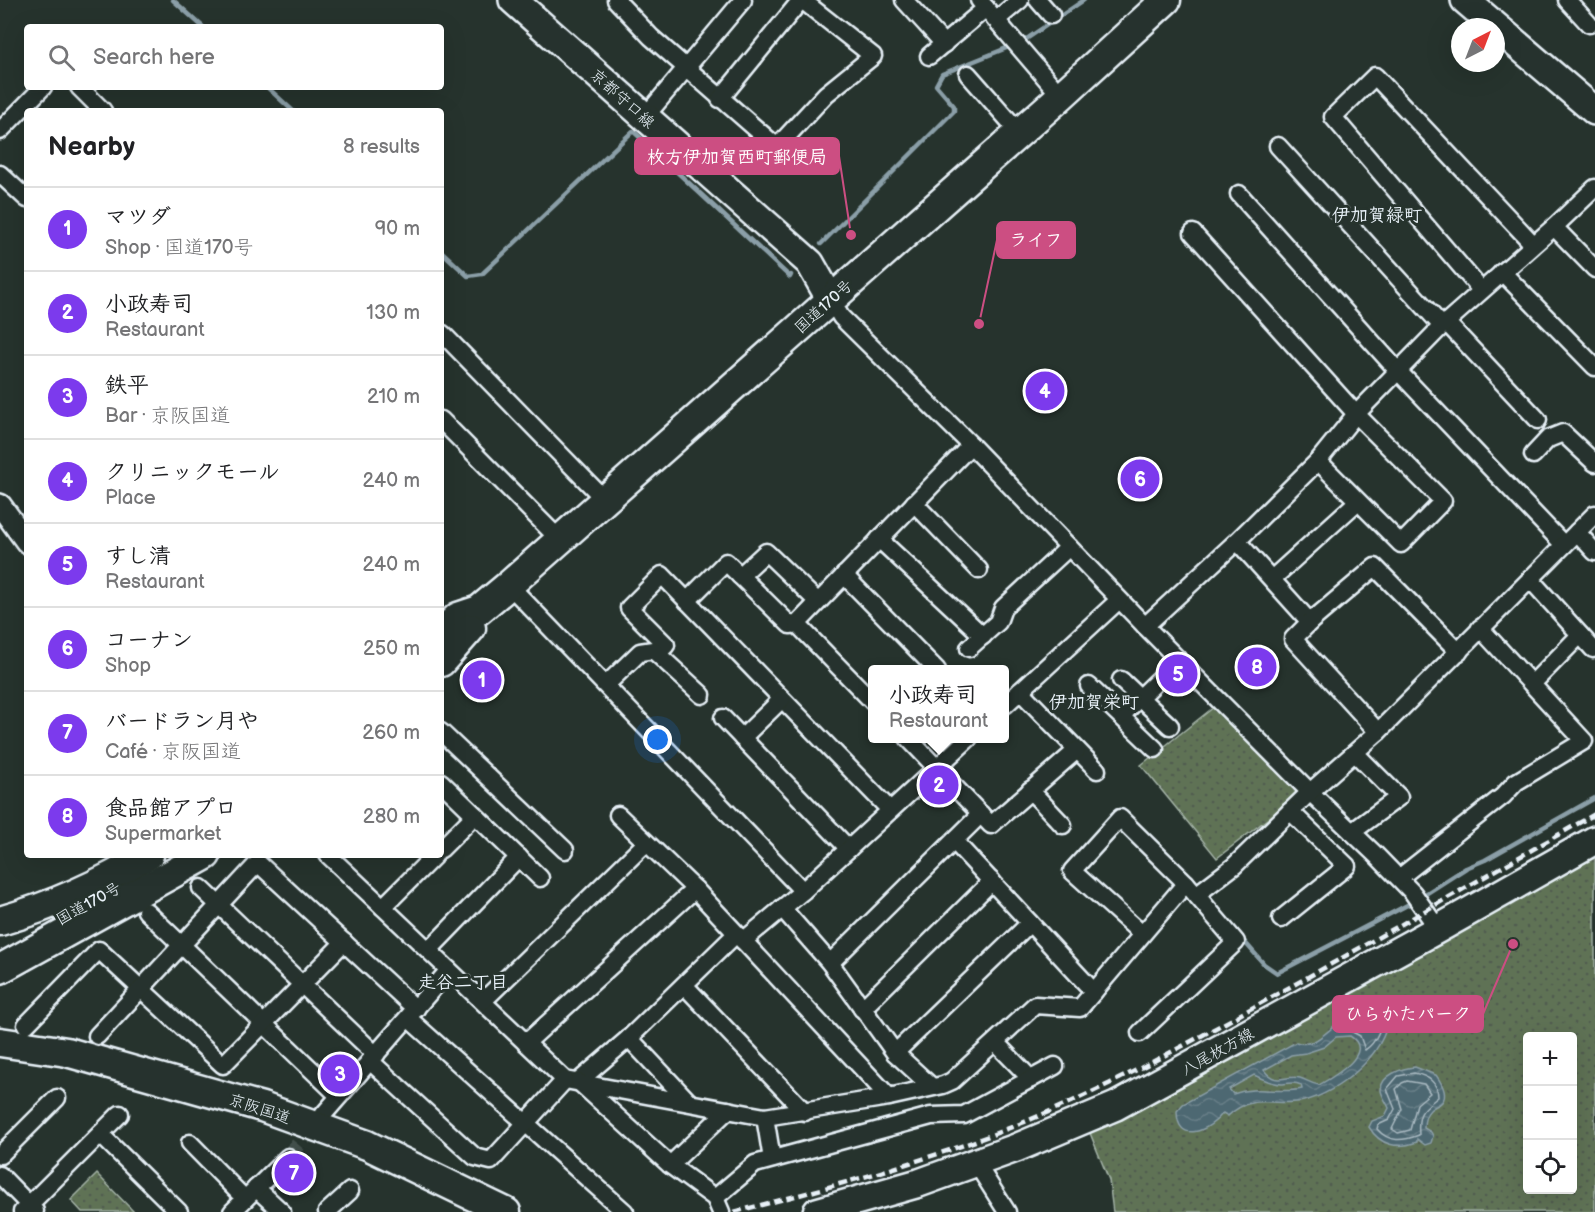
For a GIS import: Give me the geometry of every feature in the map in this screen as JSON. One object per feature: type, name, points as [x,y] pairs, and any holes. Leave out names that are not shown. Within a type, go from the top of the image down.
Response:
[{"type":"highway","name":"国道170号","points":[[444,650],[509,585],[605,500],[836,308],[1019,132],[1166,0]]},
{"type":"highway","name":"国道170号","points":[[444,630],[459,617],[475,619]]},
{"type":"highway","points":[[444,658],[475,619]]},
{"type":"highway","name":"国道170号","points":[[0,910],[66,885],[117,858]]},
{"type":"highway","points":[[0,921],[73,894],[143,858]]},
{"type":"highway","name":"国道170号","points":[[0,951],[170,858]]},
{"type":"highway","points":[[0,969],[201,858]]},
{"type":"highway","name":"京阪国道","points":[[0,1042],[67,1052],[262,1107],[367,1145],[505,1211]]},
{"type":"highway","name":"京阪国道","points":[[0,1062],[63,1071],[251,1123],[359,1162],[468,1212]]},
{"type":"main road","name":"京都守口線","points":[[513,0],[810,263],[836,308]]},
{"type":"main road","points":[[1465,0],[1595,111]]},
{"type":"main road","name":"八尾枚方線","points":[[817,1212],[919,1183],[976,1163],[1116,1106],[1595,840]]},
{"type":"street","points":[[616,0],[651,37],[720,99],[777,147],[826,94],[873,56],[801,0],[720,99]]},
{"type":"street","points":[[904,0],[944,44]]},
{"type":"street","points":[[928,57],[987,9],[1020,0]]},
{"type":"street","points":[[1038,0],[1051,15]]},
{"type":"street","points":[[1567,0],[1589,24]]},
{"type":"street","points":[[645,117],[741,1]]},
{"type":"street","points":[[987,9],[1061,96]]},
{"type":"street","points":[[968,74],[1019,132]]},
{"type":"street","points":[[1481,290],[1333,117],[1375,76],[1533,244]]},
{"type":"street","points":[[26,108],[41,90]]},
{"type":"street","points":[[82,90],[100,108]]},
{"type":"street","points":[[0,131],[24,111]]},
{"type":"street","points":[[1278,146],[1531,420],[1545,442]]},
{"type":"street","points":[[0,174],[24,196]]},
{"type":"street","points":[[1145,626],[1237,541],[1318,461],[1356,414],[1444,324],[1554,228],[1595,188]]},
{"type":"street","points":[[1239,194],[1398,371],[1564,545]]},
{"type":"street","points":[[1554,228],[1595,269]]},
{"type":"street","points":[[1193,233],[1356,414],[1443,501],[1401,544],[1318,461]]},
{"type":"street","points":[[1502,272],[1595,367]]},
{"type":"street","points":[[836,308],[1119,600],[1399,878],[1413,893],[1438,929]]},
{"type":"street","points":[[444,334],[605,500]]},
{"type":"street","points":[[444,423],[560,540]]},
{"type":"street","points":[[1533,455],[1545,442],[1563,433],[1595,463]]},
{"type":"street","points":[[687,600],[726,562],[790,625],[797,624],[971,445]]},
{"type":"street","points":[[1273,578],[1357,502]]},
{"type":"street","points":[[914,504],[979,570]]},
{"type":"street","points":[[0,505],[24,538]]},
{"type":"street","points":[[572,1081],[765,1117],[889,1097],[952,1081],[1035,1005],[1080,1008],[1143,934],[1191,889],[1234,866],[1310,792],[1378,732],[1595,514]]},
{"type":"street","points":[[1578,531],[1595,552]]},
{"type":"street","points":[[879,539],[983,636]]},
{"type":"street","points":[[1237,541],[1273,578],[1310,622]]},
{"type":"street","points":[[969,648],[998,622],[1003,608],[1069,547]]},
{"type":"street","points":[[740,576],[766,552],[818,602]]},
{"type":"street","points":[[1378,732],[1293,639],[1310,622],[1376,567],[1459,652]]},
{"type":"street","points":[[658,653],[666,645],[629,608],[662,575],[890,810]]},
{"type":"street","points":[[844,575],[933,665]]},
{"type":"street","points":[[1530,579],[1593,649]]},
{"type":"street","points":[[509,585],[803,891]]},
{"type":"street","points":[[1009,701],[1119,600]]},
{"type":"street","points":[[797,624],[868,697]]},
{"type":"street","points":[[1399,878],[1503,796],[1516,782],[1584,741],[1480,628]]},
{"type":"street","points":[[1532,684],[1580,635]]},
{"type":"street","points":[[606,685],[640,652],[653,650],[702,695]]},
{"type":"street","points":[[1121,717],[1179,660]]},
{"type":"street","points":[[1121,680],[1170,726]]},
{"type":"street","points":[[1089,686],[1155,749]]},
{"type":"street","points":[[1020,691],[1097,770]]},
{"type":"street","points":[[742,738],[782,699]]},
{"type":"street","points":[[723,718],[849,849]]},
{"type":"street","points":[[444,735],[565,850]]},
{"type":"street","points":[[913,743],[991,825],[1077,750]]},
{"type":"street","points":[[201,888],[303,985],[373,1058],[475,1157],[491,1161],[526,1123],[572,1081],[629,1038],[684,985],[740,938],[803,891],[964,743]]},
{"type":"street","points":[[1352,832],[1400,797],[1355,753]]},
{"type":"street","points":[[444,785],[540,878]]},
{"type":"street","points":[[1030,790],[1063,825]]},
{"type":"street","points":[[1281,919],[1347,866],[1290,811]]},
{"type":"street","points":[[830,963],[981,814]]},
{"type":"street","points":[[444,846],[475,815]]},
{"type":"street","points":[[618,815],[695,889],[889,1097]]},
{"type":"street","points":[[1140,1033],[1236,942],[1191,889],[1120,818],[1072,871],[1143,934]]},
{"type":"street","points":[[955,842],[1094,992]]},
{"type":"street","points":[[483,1002],[646,843]]},
{"type":"street","points":[[429,950],[519,857]]},
{"type":"street","points":[[338,858],[383,907],[526,1043],[718,1205],[755,1164],[925,1118],[964,1115],[1055,1066]]},
{"type":"street","points":[[383,907],[432,858]]},
{"type":"street","points":[[97,1036],[258,863],[344,942],[412,1013],[526,1123],[625,1212]]},
{"type":"street","points":[[862,1009],[992,881]]},
{"type":"street","points":[[526,1043],[695,889]]},
{"type":"street","points":[[782,908],[830,963],[862,1009],[924,1089],[925,1118]]},
{"type":"street","points":[[146,911],[339,1096]]},
{"type":"street","points":[[895,1053],[1030,923]]},
{"type":"street","points":[[26,1025],[99,950],[223,1065],[344,942]]},
{"type":"street","points":[[323,1115],[449,970]]},
{"type":"street","points":[[684,985],[804,1112]]},
{"type":"street","points":[[629,1038],[689,1102]]},
{"type":"street","points":[[995,1041],[1032,1079]]},
{"type":"street","points":[[0,1155],[57,1098]]},
{"type":"street","points":[[670,1165],[728,1110]]},
{"type":"street","points":[[0,1175],[29,1210],[120,1114]]},
{"type":"street","points":[[765,1117],[772,1160]]},
{"type":"street","points":[[100,1134],[179,1212]]},
{"type":"street","points":[[190,1143],[251,1194],[282,1212]]},
{"type":"street","points":[[232,1212],[288,1157]]},
{"type":"street","points":[[976,1163],[1007,1212]]},
{"type":"street","points":[[327,1212],[350,1191]]},
{"type":"green space","points":[[1214,707],[1301,793],[1217,858],[1141,765]]},
{"type":"green space","points":[[1595,851],[1595,1212],[1113,1212],[1109,1180],[1090,1133],[1257,1043]]},
{"type":"green space","points":[[97,1174],[134,1212],[82,1212],[71,1200]]},
{"type":"water","points":[[1374,1002],[1382,1005],[1388,1016],[1386,1030],[1380,1044],[1358,1070],[1331,1090],[1304,1101],[1246,1104],[1228,1116],[1223,1113],[1210,1125],[1195,1132],[1182,1128],[1178,1122],[1177,1111],[1183,1104],[1296,1042],[1309,1043],[1320,1038],[1345,1018]],"holes":[[[1350,1036],[1357,1043],[1358,1050],[1355,1057],[1341,1071],[1319,1085],[1295,1077],[1273,1078],[1264,1070],[1291,1055],[1324,1047],[1336,1037]],[[1254,1075],[1275,1083],[1299,1084],[1302,1089],[1251,1090],[1233,1094],[1229,1089]]]},
{"type":"water","points":[[1415,1067],[1436,1075],[1445,1095],[1442,1102],[1427,1114],[1424,1128],[1433,1136],[1431,1143],[1425,1145],[1417,1139],[1417,1142],[1403,1145],[1384,1142],[1369,1127],[1372,1121],[1385,1116],[1389,1108],[1381,1092],[1384,1080],[1393,1073]]},
{"type":"waterway","points":[[173,0],[200,24]]},
{"type":"waterway","points":[[1022,42],[1084,0]]},
{"type":"waterway","points":[[821,244],[954,111],[954,106],[936,85],[942,74],[1014,45]]},
{"type":"waterway","points":[[270,90],[290,108]]},
{"type":"waterway","points":[[444,254],[468,276],[482,274],[633,131],[790,277],[791,275]]},
{"type":"waterway","points":[[1242,939],[1264,964],[1277,973],[1413,902],[1466,868],[1485,860],[1595,798]]},
{"type":"tunnel","points":[[288,1157],[319,1120]]},
{"type":"railway","points":[[734,1212],[915,1161],[987,1137],[1086,1095],[1240,1015],[1595,814]]},
{"type":"place","name":"枚方伊加賀西町郵便局","points":[[851,235]]},
{"type":"place","name":"ライフ","points":[[979,324]]},
{"type":"place","name":"クリニックモール","points":[[1045,391]]},
{"type":"place","name":"コーナン","points":[[1140,479]]},
{"type":"place","name":"食品館アプロ","points":[[1257,667]]},
{"type":"place","name":"すし清","points":[[1178,674]]},
{"type":"place","name":"マツダ","points":[[482,680]]},
{"type":"place","name":"小政寿司","points":[[939,785]]},
{"type":"place","name":"ひらかたパーク","points":[[1513,944]]},
{"type":"place","name":"鉄平","points":[[340,1074]]},
{"type":"place","name":"バードラン月や","points":[[294,1173]]},
{"type":"district","name":"伊加賀緑町","points":[[1377,215]]},
{"type":"district","name":"伊加賀栄町","points":[[1094,702]]},
{"type":"district","name":"走谷二丁目","points":[[463,982]]}]
